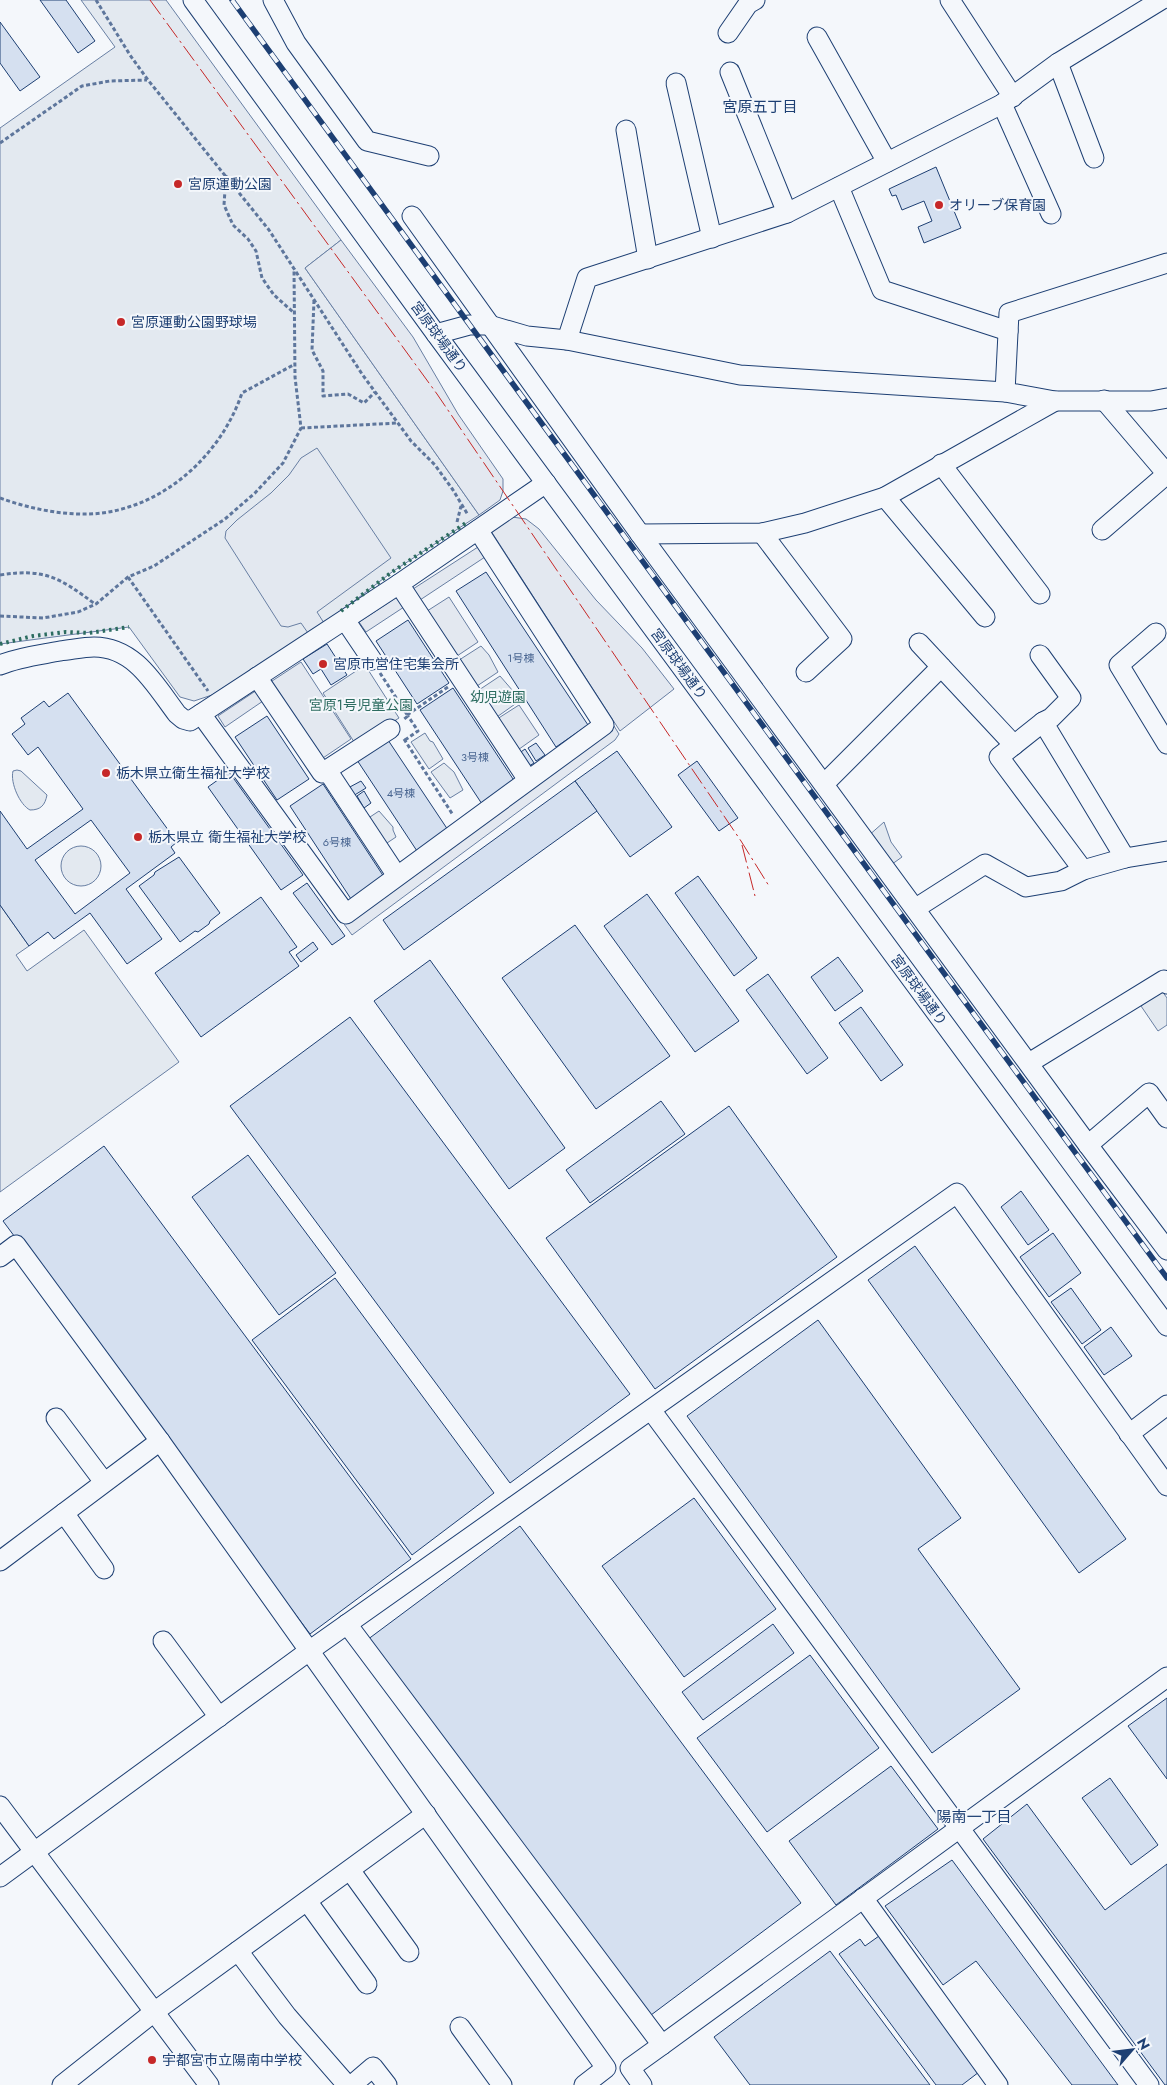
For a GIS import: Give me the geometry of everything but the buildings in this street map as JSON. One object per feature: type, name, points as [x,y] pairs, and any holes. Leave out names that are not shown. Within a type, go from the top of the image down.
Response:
[{"type":"street","name":"宮原球場通り","points":[[193,0],[436,334],[1167,1326]]},
{"type":"street","points":[[273,0],[296,43],[367,141],[429,156]]},
{"type":"street","points":[[728,32],[748,4],[755,0]]},
{"type":"street","points":[[950,0],[1007,100],[1051,214]]},
{"type":"street","points":[[567,340],[587,278],[787,213],[1007,100],[1058,63],[1161,0],[1167,3]]},
{"type":"street","points":[[818,37],[887,162]]},
{"type":"street","points":[[1058,63],[1094,158]]},
{"type":"street","points":[[730,72],[787,213]]},
{"type":"street","points":[[676,83],[712,238]]},
{"type":"street","points":[[626,130],[648,259]]},
{"type":"street","points":[[839,187],[882,290],[1008,331]]},
{"type":"street","points":[[412,216],[488,325],[640,534],[1167,1250]]},
{"type":"street","points":[[1005,392],[1009,313],[1167,263]]},
{"type":"street","points":[[436,334],[469,325],[488,325],[527,336],[567,340],[740,375],[1005,392],[1055,401],[1151,401],[1167,398]]},
{"type":"street","points":[[1102,530],[1167,474],[1104,400]]},
{"type":"street","points":[[640,534],[762,534],[805,523],[884,497],[1055,401]]},
{"type":"street","points":[[941,464],[1040,594]]},
{"type":"street","points":[[0,665],[23,657],[89,647],[107,648],[123,654],[138,664],[183,719],[190,721],[399,584],[546,483]]},
{"type":"street","points":[[884,497],[985,617]]},
{"type":"street","points":[[201,714],[346,914],[397,876],[459,824],[528,780],[604,725],[478,530]]},
{"type":"street","points":[[762,534],[842,640],[806,672]]},
{"type":"street","points":[[399,584],[528,780]]},
{"type":"street","points":[[345,620],[372,660]]},
{"type":"street","points":[[1156,632],[1119,665],[1167,744]]},
{"type":"street","points":[[919,643],[1014,746]]},
{"type":"street","points":[[1040,656],[1071,698],[1051,718],[1043,722],[999,757],[1083,870]]},
{"type":"street","points":[[824,784],[941,667]]},
{"type":"street","points":[[257,677],[322,773],[397,732]]},
{"type":"street","points":[[1043,722],[1125,858]]},
{"type":"street","points":[[327,770],[397,876]]},
{"type":"street","points":[[916,908],[985,864],[1026,887],[1061,881],[1083,870],[1125,858],[1167,851]]},
{"type":"street","points":[[1029,1063],[1164,980],[1167,984]]},
{"type":"street","points":[[1088,1145],[1148,1093],[1167,1118]]},
{"type":"street","points":[[0,1877],[347,1624],[957,1193],[1167,1486]]},
{"type":"street","points":[[0,1257],[16,1245],[160,1441],[606,2068],[584,2085]]},
{"type":"street","points":[[1128,1434],[1167,1405]]},
{"type":"street","points":[[651,1410],[1149,2085]]},
{"type":"street","points":[[56,1418],[104,1482]]},
{"type":"street","points":[[0,1561],[160,1441]]},
{"type":"street","points":[[64,1513],[104,1569]]},
{"type":"street","points":[[347,1624],[662,2045]]},
{"type":"street","points":[[162,1641],[219,1717]]},
{"type":"street","points":[[642,2085],[630,2068],[1167,1677]]},
{"type":"street","points":[[0,1806],[209,2085]]},
{"type":"street","points":[[62,2085],[154,2012],[426,1814]]},
{"type":"street","points":[[350,1870],[409,1952]]},
{"type":"street","points":[[863,1898],[998,2085]]},
{"type":"street","points":[[307,1901],[367,1984]]},
{"type":"street","points":[[238,1951],[287,2016],[347,2085]]},
{"type":"street","points":[[460,2027],[502,2085]]},
{"type":"street","points":[[352,2085],[373,2067],[387,2085]]},
{"type":"path","points":[[96,0],[148,80],[269,230],[314,298],[337,337],[375,392],[411,441],[434,465],[453,490],[478,530]]},
{"type":"path","points":[[0,143],[82,86],[110,81],[148,80]]},
{"type":"path","points":[[226,175],[224,205],[233,225],[248,239],[256,251],[262,278],[274,295],[294,312]]},
{"type":"path","points":[[0,616],[44,618],[78,612],[96,604],[128,577],[154,566],[225,519],[255,493],[284,463],[301,428],[294,364],[294,267]]},
{"type":"path","points":[[314,298],[312,350],[323,371],[323,396],[348,394],[364,403],[375,392]]},
{"type":"path","points":[[0,498],[40,510],[80,514],[105,512],[132,506],[180,480],[199,463],[216,444],[242,393],[294,364]]},
{"type":"path","points":[[301,428],[398,423]]},
{"type":"path","points":[[0,575],[21,572],[44,574],[66,583],[96,604]]},
{"type":"path","points":[[128,577],[217,704]]},
{"type":"path","points":[[372,660],[418,732],[397,732]]},
{"type":"path","points":[[397,732],[408,716],[461,679]]},
{"type":"path","points":[[397,732],[459,824]]},
{"type":"green space","name":"宮原運動公園","points":[[81,0],[166,0],[341,240],[305,268],[479,515],[392,572],[332,618],[212,695],[194,701],[180,697],[129,627],[0,644],[0,128],[115,47]]},
{"type":"green space","name":"幼児遊園","points":[[481,646],[489,655],[498,672],[474,688],[456,662]]},
{"type":"green space","name":"宮原1号児童公園","points":[[365,665],[399,718],[356,745],[323,693]]},
{"type":"green space","name":"幼児遊園","points":[[500,676],[513,691],[518,702],[494,719],[476,692]]},
{"type":"green space","points":[[425,733],[443,759],[429,769],[411,742]]},
{"type":"green space","points":[[444,763],[454,772],[463,790],[450,798],[431,772]]},
{"type":"green space","points":[[13,771],[21,771],[47,795],[44,804],[40,808],[30,810],[19,799],[12,776]]},
{"type":"green space","points":[[379,811],[393,827],[396,837],[384,845],[367,819]]},
{"type":"green space","points":[[884,822],[891,842],[902,857],[888,867],[867,837]]},
{"type":"green space","points":[[77,846],[85,846],[92,849],[98,855],[101,866],[98,877],[92,883],[85,886],[77,886],[70,883],[64,877],[61,870],[61,862],[64,855],[70,849]]},
{"type":"green space","points":[[0,905],[29,946],[16,955],[27,971],[84,930],[179,1062],[0,1192]]},
{"type":"green space","points":[[1162,991],[1167,998],[1167,1025],[1158,1031],[1141,1006]]},
{"type":"shaded area","points":[[341,240],[413,337],[458,414],[503,479],[503,491],[500,500],[479,515],[305,268]]},
{"type":"shaded area","points":[[317,448],[391,558],[317,612],[324,623],[308,633],[301,623],[288,627],[281,626],[225,538],[226,531],[237,520],[271,493],[289,475],[301,458]]},
{"type":"shaded area","points":[[512,517],[526,519],[539,529],[596,600],[642,648],[674,689],[620,731],[491,531]]},
{"type":"shaded area","points":[[478,547],[485,557],[420,600],[413,589]]},
{"type":"shaded area","points":[[397,597],[404,607],[366,632],[359,622]]},
{"type":"shaded area","points":[[449,597],[478,642],[454,658],[424,613]]},
{"type":"shaded area","points":[[301,662],[351,739],[320,760],[269,683]]},
{"type":"shaded area","points":[[257,690],[263,701],[225,727],[218,716]]},
{"type":"shaded area","points":[[519,705],[539,735],[515,752],[494,721]]},
{"type":"shaded area","points":[[614,726],[619,734],[615,740],[352,935],[344,924]]},
{"type":"railway","points":[[232,0],[1167,1278]]},
{"type":"hedge","points":[[341,611],[392,572],[466,523]]},
{"type":"hedge","points":[[0,644],[33,636],[66,632],[89,633],[129,627]]},
{"type":"power","points":[[150,0],[437,394],[741,841],[769,886]]},
{"type":"power","points":[[742,845],[755,896]]},
{"type":"place","name":"宮原運動公園","points":[[178,184]]},
{"type":"place","name":"オリーブ保育園","points":[[939,205]]},
{"type":"place","name":"宮原運動公園野球場","points":[[121,322]]},
{"type":"place","name":"宮原市営住宅集会所","points":[[323,664]]},
{"type":"place","name":"栃木県立衛生福祉大学校","points":[[106,773]]},
{"type":"place","name":"栃木県立 衛生福祉大学校","points":[[138,837]]},
{"type":"place","name":"宇都宮市立陽南中学校","points":[[152,2060]]},
{"type":"district","name":"宮原五丁目","points":[[760,107]]},
{"type":"district","name":"陽南一丁目","points":[[974,1817]]}]
